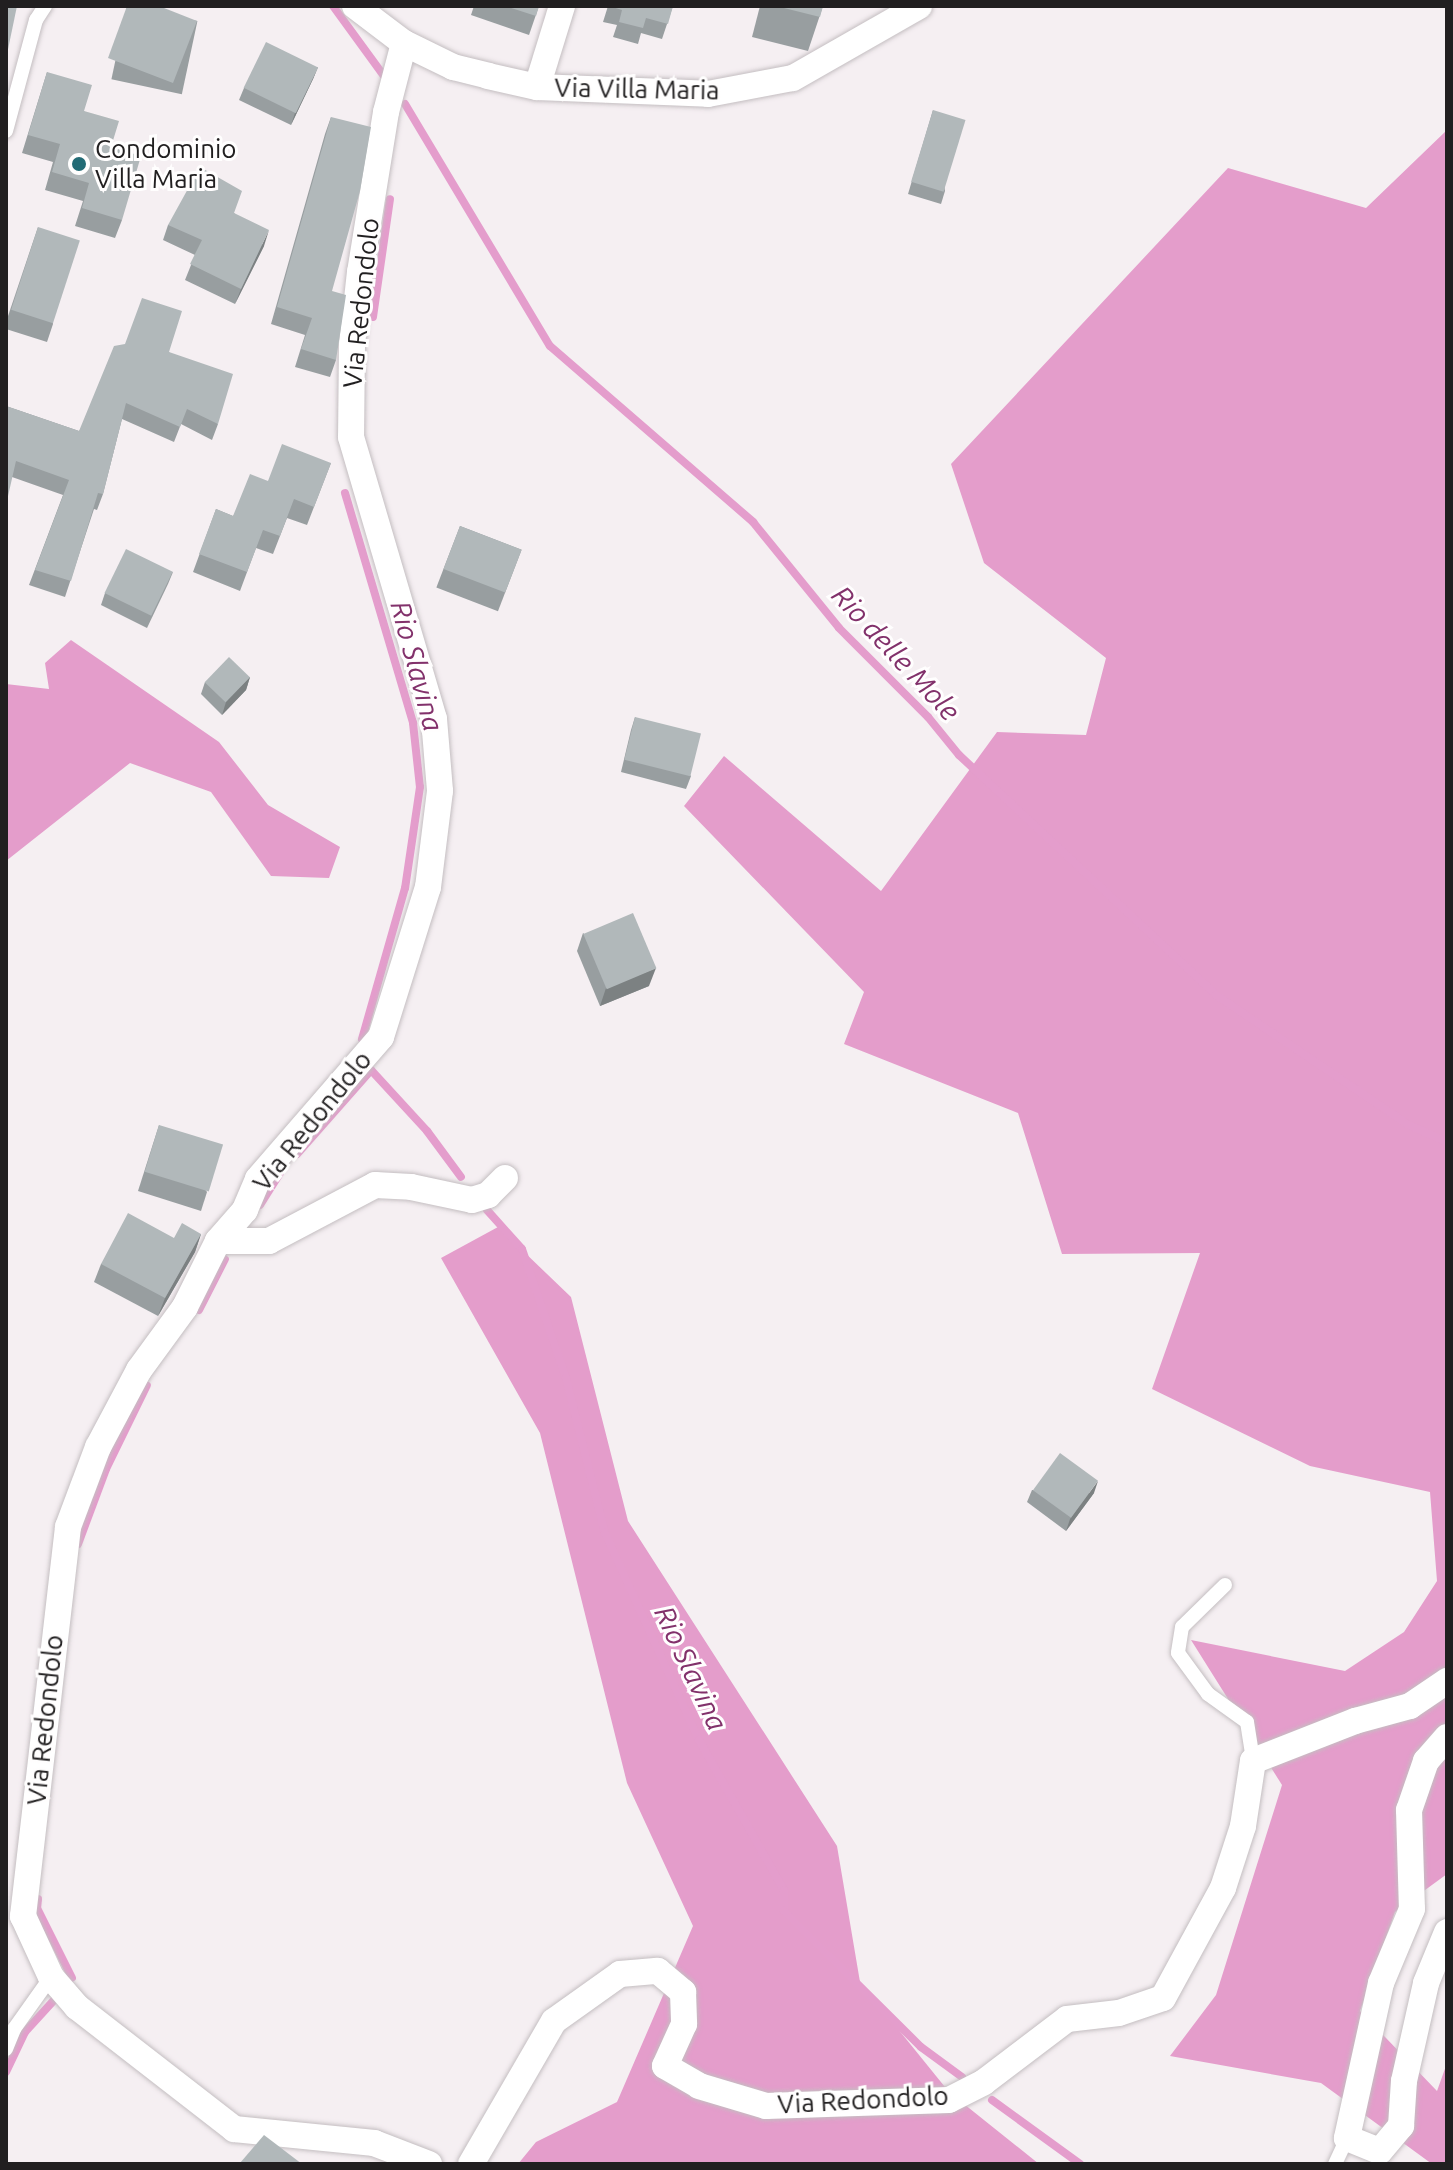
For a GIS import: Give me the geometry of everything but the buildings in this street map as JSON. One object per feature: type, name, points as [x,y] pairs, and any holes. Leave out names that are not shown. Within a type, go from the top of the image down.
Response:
[{"type":"street","name":"Via Villa Maria","points":[[355,6],[404,43],[453,67],[537,87],[708,94],[757,88],[824,64],[919,6]]},
{"type":"street","points":[[537,87],[562,6]]},
{"type":"street","name":"Via Redondolo","points":[[404,43],[386,112],[360,272],[352,345],[351,437],[377,539],[434,719],[440,791],[430,872],[406,968],[381,1037],[269,1165],[245,1210],[218,1241],[185,1307],[139,1370],[98,1447],[68,1527],[23,1916],[51,1977],[77,2007],[234,2129],[374,2143],[429,2164]]},
{"type":"street","points":[[218,1241],[269,1241],[375,1185],[411,1187],[472,1200],[488,1195],[505,1178]]},
{"type":"street","points":[[1253,1761],[1355,1721],[1410,1706],[1447,1681]]},
{"type":"street","points":[[1447,1737],[1426,1761],[1409,1810],[1412,1909],[1381,1983],[1347,2138],[1380,2151],[1401,2126],[1404,2081],[1426,1983],[1447,1932]]},
{"type":"street","name":"Via Redondolo","points":[[471,2164],[554,2021],[620,1974],[658,1971],[683,1992],[684,2024],[665,2066],[699,2086],[766,2106],[949,2100],[984,2082],[1067,2019],[1119,2013],[1163,1998],[1223,1888],[1243,1826],[1253,1761]]},
{"type":"lane","points":[[6,131],[36,20],[45,6]]},
{"type":"lane","points":[[1225,1585],[1182,1627],[1178,1653],[1208,1694],[1247,1722],[1253,1761]]},
{"type":"lane","points":[[6,2049],[14,2029],[51,1977]]},
{"type":"lane","points":[[1335,2164],[1347,2138]]},
{"type":"shaded area","points":[[1447,130],[1447,1874],[1395,1912],[1360,2011],[1437,2091],[1447,2063],[1447,2164],[1432,2164],[1321,2083],[1170,2056],[1216,1995],[1282,1785],[1191,1640],[1345,1671],[1404,1632],[1437,1581],[1430,1492],[1310,1466],[1152,1389],[1200,1253],[1062,1254],[1018,1113],[844,1044],[864,992],[684,806],[724,756],[881,891],[997,732],[1086,735],[1106,658],[984,563],[951,464],[1228,168],[1366,208]]},
{"type":"shaded area","points":[[71,640],[219,742],[268,805],[340,847],[329,878],[271,876],[211,792],[130,763],[6,861],[6,684],[49,689],[45,663]]},
{"type":"shaded area","points":[[498,1227],[571,1297],[628,1521],[837,1846],[860,1982],[949,2092],[1039,2164],[518,2164],[536,2142],[617,2102],[693,1926],[627,1783],[540,1433],[441,1258]]},
{"type":"waterway","name":"Rio delle Mole","points":[[333,6],[384,76]]},
{"type":"waterway","name":"Rio delle Mole","points":[[405,104],[550,346],[753,522],[839,628],[928,717],[959,755],[1216,995],[1407,1124],[1447,1142]]},
{"type":"waterway","name":"Rio Slavina","points":[[373,317],[390,199]]},
{"type":"waterway","name":"Rio Slavina","points":[[345,493],[413,723],[420,787],[405,888],[362,1039]]},
{"type":"waterway","name":"Rio Slavina","points":[[297,1154],[371,1070],[427,1131],[461,1177]]},
{"type":"waterway","points":[[260,1205],[280,1173]]},
{"type":"waterway","name":"Rio Slavina","points":[[487,1210],[522,1249],[566,1378],[605,1533],[699,1740],[784,1890],[784,1911],[921,2047],[962,2077]]},
{"type":"waterway","points":[[199,1310],[225,1259]]},
{"type":"waterway","points":[[78,1544],[106,1469],[147,1385]]},
{"type":"waterway","points":[[38,1899],[37,1908],[72,1978]]},
{"type":"waterway","points":[[6,2072],[25,2032],[55,1999]]},
{"type":"waterway","name":"Rio Slavina","points":[[992,2100],[1080,2164]]},
{"type":"place","name":"Condominio Villa Maria","points":[[79,164]]}]
